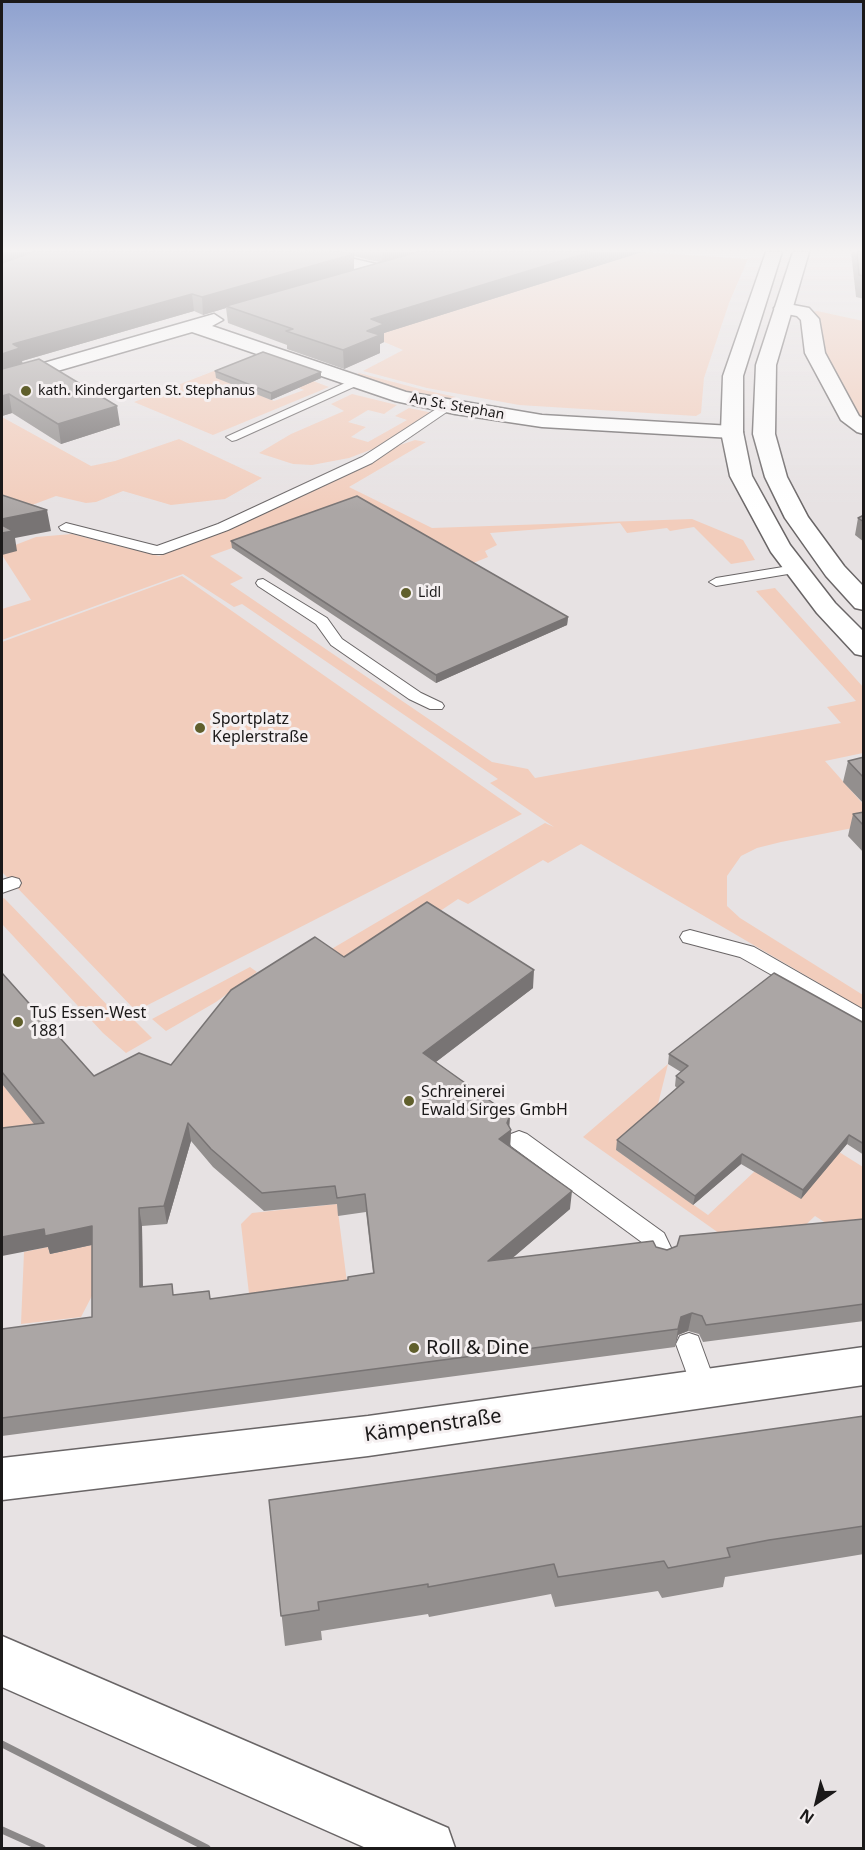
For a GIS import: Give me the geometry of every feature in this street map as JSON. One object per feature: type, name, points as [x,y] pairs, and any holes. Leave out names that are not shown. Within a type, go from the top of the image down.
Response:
[{"type":"main road","points":[[8,376],[147,338]]},
{"type":"main road","name":"An St. Stephan","points":[[228,338],[354,382],[447,406],[542,421],[732,432]]},
{"type":"main road","points":[[745,338],[733,376],[732,432],[741,476],[768,528],[795,569],[864,648]]},
{"type":"main road","points":[[774,338],[766,365],[762,398],[764,434],[773,466],[797,518],[835,571],[864,603]]},
{"type":"main road","points":[[813,338],[815,353],[851,420],[864,428]]},
{"type":"main road","name":"Kämpenstraße","points":[[2,1479],[368,1436],[864,1366]]},
{"type":"main road","points":[[2,1661],[428,1848]]},
{"type":"lane","points":[[232,437],[354,382]]},
{"type":"lane","points":[[66,527],[158,551],[223,527],[367,460],[447,406]]},
{"type":"lane","points":[[716,582],[795,569]]},
{"type":"lane","points":[[263,583],[322,621],[336,642],[415,696],[436,706]]},
{"type":"lane","points":[[690,937],[747,952],[864,1020]]},
{"type":"lane","points":[[519,1140],[656,1240],[663,1256]]},
{"type":"lane","points":[[689,1344],[704,1388]]},
{"type":"shaded area","points":[[717,338],[704,378],[701,413],[696,416],[519,405],[427,388],[363,371],[403,350],[377,339]]},
{"type":"shaded area","points":[[818,338],[863,338],[863,425],[837,386]]},
{"type":"shaded area","points":[[250,357],[329,387],[213,435],[134,402]],"holes":[[[243,366],[304,390],[274,401],[217,378]]]},
{"type":"shaded area","points":[[359,373],[456,397],[450,402],[351,378]]},
{"type":"shaded area","points":[[352,394],[397,405],[384,414],[368,410],[348,422],[366,427],[351,437],[368,442],[407,420],[395,416],[409,408],[433,413],[378,447],[349,458],[312,465],[293,464],[259,453],[291,434],[344,411],[331,404]]},
{"type":"shaded area","points":[[2,417],[91,466],[115,461],[179,439],[262,478],[225,499],[171,505],[123,491],[96,502],[86,503],[56,496],[19,510],[2,501]]},
{"type":"shaded area","points":[[415,440],[426,442],[349,487],[432,528],[692,519],[743,540],[755,560],[731,564],[694,527],[670,531],[667,528],[627,533],[620,523],[490,533],[497,545],[485,551],[488,557],[466,566],[357,503],[210,556],[243,578],[230,584],[492,762],[528,769],[535,778],[841,723],[827,707],[856,701],[756,591],[775,588],[863,687],[863,753],[825,761],[863,804],[863,826],[781,842],[757,848],[741,856],[727,876],[727,906],[740,918],[863,995],[863,1009],[581,844],[548,863],[543,860],[468,904],[458,899],[373,956],[398,974],[318,957],[545,823],[554,827],[490,783],[498,779],[242,604],[234,607],[183,574],[2,640],[2,609],[31,600],[2,555],[10,547],[36,537],[72,534],[159,556],[356,471],[394,447]]},
{"type":"shaded area","name":"Sportplatz Keplerstraße","points":[[182,576],[522,814],[136,1011],[2,872],[2,642]]},
{"type":"shaded area","points":[[4,898],[114,1012],[122,1008],[152,1038],[126,1053],[103,1033],[2,924],[2,899]]},
{"type":"shaded area","points":[[250,967],[257,972],[216,1002],[166,1031],[152,1019]]},
{"type":"shaded area","points":[[668,1064],[656,1112],[616,1150],[708,1215],[801,1128],[863,1167],[863,1233],[832,1227],[815,1216],[795,1235],[740,1248],[583,1137]]},
{"type":"shaded area","points":[[2,1084],[37,1127],[2,1147]]},
{"type":"shaded area","points":[[337,1204],[349,1298],[251,1311],[241,1224],[252,1213]]},
{"type":"shaded area","points":[[96,1244],[96,1288],[81,1317],[21,1324],[24,1252],[48,1247],[50,1254]]},
{"type":"building","points":[[2,338],[33,338],[13,344],[20,348],[2,354]]},
{"type":"building","points":[[308,338],[372,338],[343,350]]},
{"type":"building","points":[[263,352],[321,372],[271,393],[215,371]]},
{"type":"building","points":[[39,359],[117,406],[58,424],[9,394],[2,396],[2,369]]},
{"type":"building","points":[[2,495],[47,510],[2,519]]},
{"type":"building","name":"Lidl","points":[[357,496],[568,617],[436,675],[231,541]]},
{"type":"building","points":[[2,525],[13,531],[2,533]]},
{"type":"building","points":[[864,757],[864,778],[848,761]]},
{"type":"building","points":[[864,812],[864,826],[853,814]]},
{"type":"building","points":[[427,902],[534,970],[423,1053],[510,1115],[507,1123],[511,1130],[499,1139],[572,1191],[488,1261],[653,1241],[656,1247],[667,1250],[677,1246],[680,1236],[864,1219],[864,1304],[706,1325],[702,1316],[692,1313],[681,1317],[678,1329],[2,1418],[2,1329],[92,1317],[92,1226],[45,1236],[44,1229],[2,1237],[2,1128],[44,1123],[2,1072],[2,973],[94,1076],[139,1053],[171,1065],[231,990],[315,937],[344,957]],"holes":[[[188,1123],[211,1149],[262,1193],[335,1186],[337,1198],[365,1194],[374,1273],[348,1277],[348,1280],[210,1299],[209,1291],[173,1295],[172,1284],[140,1287],[139,1208],[164,1206]]]},
{"type":"building","points":[[774,973],[864,1023],[864,1144],[849,1135],[803,1190],[742,1154],[695,1196],[617,1140],[684,1082],[676,1076],[688,1066],[669,1054]]},
{"type":"building","points":[[864,1416],[864,1526],[727,1548],[730,1557],[668,1568],[664,1561],[558,1577],[554,1564],[428,1587],[428,1584],[318,1602],[319,1610],[281,1616],[269,1500]]},
{"type":"railway","points":[[2,1744],[207,1848]]},
{"type":"railway","points":[[2,1830],[42,1848]]},
{"type":"place","name":"kath. Kindergarten St. Stephanus","points":[[26,391]]},
{"type":"place","name":"Lidl","points":[[406,593]]},
{"type":"place","name":"Sportplatz Keplerstraße","points":[[200,728]]},
{"type":"place","name":"TuS Essen-West 1881","points":[[18,1022]]},
{"type":"place","name":"Schreinerei Ewald Sirges GmbH","points":[[409,1101]]},
{"type":"place","name":"Roll & Dine","points":[[414,1348]]}]
